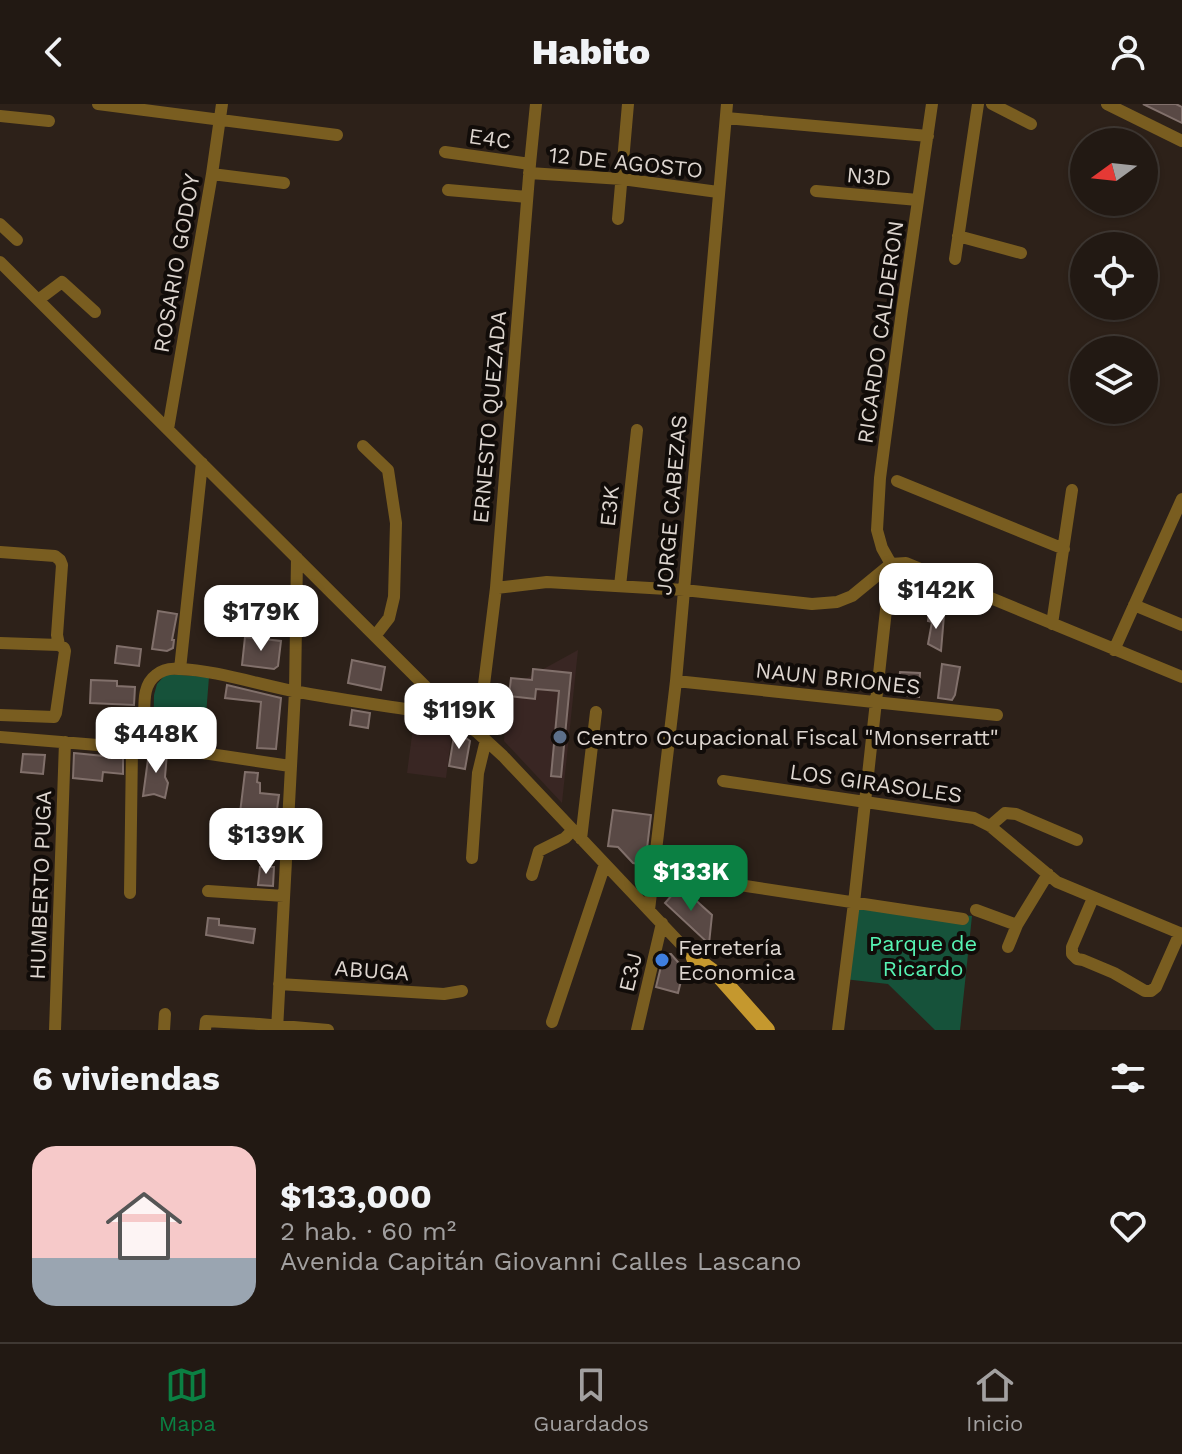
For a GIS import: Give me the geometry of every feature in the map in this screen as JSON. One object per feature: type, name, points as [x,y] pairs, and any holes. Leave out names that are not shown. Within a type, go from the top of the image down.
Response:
[{"type":"main road","points":[[694,958],[753,1030]]},
{"type":"main road","points":[[694,958],[720,977],[767,1030]]},
{"type":"street","points":[[98,104],[337,135]]},
{"type":"street","name":"ROSARIO GODOY","points":[[168,429],[222,104]]},
{"type":"street","name":"ERNESTO QUEZADA","points":[[472,858],[536,104]]},
{"type":"street","points":[[618,219],[628,104]]},
{"type":"street","name":"RICARDO CALDERON","points":[[891,564],[877,530],[880,478],[932,104]]},
{"type":"street","points":[[955,259],[978,104]]},
{"type":"street","points":[[992,104],[1031,124]]},
{"type":"street","points":[[1107,104],[1182,141]]},
{"type":"street","points":[[726,111],[928,136]]},
{"type":"street","name":"JORGE CABEZAS","points":[[649,910],[676,681],[726,111]]},
{"type":"street","points":[[0,116],[49,121]]},
{"type":"street","name":"E4C","points":[[445,152],[529,168]]},
{"type":"street","name":"12 DE AGOSTO","points":[[529,168],[718,192]]},
{"type":"street","points":[[212,174],[284,183]]},
{"type":"street","points":[[448,190],[527,197]]},
{"type":"street","name":"N3D","points":[[816,191],[918,200]]},
{"type":"street","points":[[0,224],[17,240]]},
{"type":"street","points":[[958,236],[1021,253]]},
{"type":"street","points":[[0,262],[456,717],[482,737],[694,958]]},
{"type":"street","points":[[38,300],[62,282],[95,312]]},
{"type":"street","name":"E3K","points":[[620,586],[637,430]]},
{"type":"street","points":[[363,446],[388,470],[396,523],[394,597],[389,618],[375,636]]},
{"type":"street","points":[[180,669],[202,463]]},
{"type":"street","points":[[897,481],[1064,549]]},
{"type":"street","points":[[1052,624],[1072,490]]},
{"type":"street","points":[[1114,650],[1182,499]]},
{"type":"street","points":[[0,552],[55,556],[60,560],[59,645]]},
{"type":"street","points":[[277,1028],[295,691],[297,558]]},
{"type":"street","points":[[496,588],[547,582],[684,590],[812,604],[837,602],[852,596],[891,564],[906,563],[1182,677]]},
{"type":"street","points":[[838,1030],[891,564]]},
{"type":"street","points":[[1134,605],[1182,625]]},
{"type":"street","points":[[0,643],[59,645],[65,651],[54,717],[0,715]]},
{"type":"street","points":[[0,737],[136,747],[142,740],[144,704],[152,679],[164,671],[180,669],[456,717]]},
{"type":"street","name":"NAUN BRIONES","points":[[676,681],[997,715]]},
{"type":"street","points":[[416,710],[427,700],[425,686]]},
{"type":"street","points":[[577,835],[596,712]]},
{"type":"street","name":"HUMBERTO PUGA","points":[[55,1030],[65,742]]},
{"type":"street","points":[[130,893],[132,748]]},
{"type":"street","points":[[203,753],[290,766]]},
{"type":"street","name":"LOS GIRASOLES","points":[[723,781],[974,818],[990,826],[1057,882],[1181,934]]},
{"type":"street","points":[[990,826],[1005,813],[1016,814],[1077,840]]},
{"type":"street","points":[[532,875],[539,851],[577,835]]},
{"type":"street","points":[[552,1022],[605,864]]},
{"type":"street","points":[[1008,947],[1017,925],[1048,874]]},
{"type":"street","points":[[726,883],[963,919]]},
{"type":"street","points":[[208,891],[284,896]]},
{"type":"street","points":[[1093,898],[1072,947],[1072,954],[1145,991],[1154,990],[1158,984],[1181,934]]},
{"type":"street","points":[[976,910],[1017,925]]},
{"type":"street","name":"E3J","points":[[637,1030],[662,923]]},
{"type":"street","name":"ABUGA","points":[[279,984],[449,995],[462,991]]},
{"type":"street","points":[[164,1030],[165,1014]]},
{"type":"street","points":[[205,1030],[206,1021],[328,1030]]},
{"type":"shaded area","points":[[578,650],[562,803],[504,741],[507,689]]},
{"type":"shaded area","points":[[414,720],[453,725],[446,778],[407,773]]},
{"type":"green space","points":[[166,674],[209,677],[203,753],[153,747],[154,695],[157,684]]},
{"type":"green space","name":"Parque de Ricardo","points":[[854,903],[972,916],[960,1030],[935,1030],[888,984],[844,979]]},
{"type":"building","points":[[1143,104],[1176,104],[1182,107],[1182,123]]},
{"type":"building","points":[[158,611],[177,614],[173,648],[167,651],[152,649]]},
{"type":"building","points":[[929,613],[944,615],[941,651],[928,644],[932,622],[928,621]]},
{"type":"building","points":[[245,637],[281,641],[278,666],[274,669],[242,665]]},
{"type":"building","points":[[117,646],[141,649],[139,666],[115,663]]},
{"type":"building","points":[[352,660],[385,667],[381,690],[348,683]]},
{"type":"building","points":[[942,664],[960,667],[952,700],[938,698]]},
{"type":"building","name":"Centro Ocupacional Fiscal \"Monserratt\"","points":[[533,669],[571,673],[561,777],[551,776],[559,691],[536,689],[535,699],[509,696],[511,678],[532,680]]},
{"type":"building","points":[[900,672],[920,673],[919,697],[897,695]]},
{"type":"building","points":[[91,680],[117,681],[117,686],[135,687],[134,705],[90,703]]},
{"type":"building","points":[[227,685],[281,698],[276,749],[257,748],[261,702],[225,698]]},
{"type":"building","points":[[352,710],[370,713],[368,728],[350,725]]},
{"type":"building","points":[[104,724],[135,726],[130,739],[103,736]]},
{"type":"building","points":[[455,730],[470,741],[465,769],[449,766]]},
{"type":"building","points":[[157,750],[167,753],[165,798],[154,794],[143,796],[149,752]]},
{"type":"building","points":[[74,753],[123,758],[123,774],[103,772],[102,781],[73,778]]},
{"type":"building","points":[[23,754],[45,755],[43,774],[21,772]]},
{"type":"building","points":[[245,772],[258,773],[260,793],[279,795],[276,817],[260,815],[258,837],[244,835],[246,814],[240,813]]},
{"type":"building","points":[[613,810],[651,815],[645,865],[633,863],[618,847],[608,846]]},
{"type":"building","points":[[260,867],[274,867],[273,886],[258,885]]},
{"type":"building","points":[[680,886],[712,915],[709,944],[665,903]]},
{"type":"building","points":[[208,918],[219,919],[219,925],[255,929],[253,943],[206,935]]},
{"type":"building","points":[[664,954],[671,954],[684,969],[678,993],[656,987]]},
{"type":"place","name":"Centro Ocupacional Fiscal \"Monserratt\"","points":[[560,737]]},
{"type":"place","name":"Ferretería Economica","points":[[662,960]]}]
